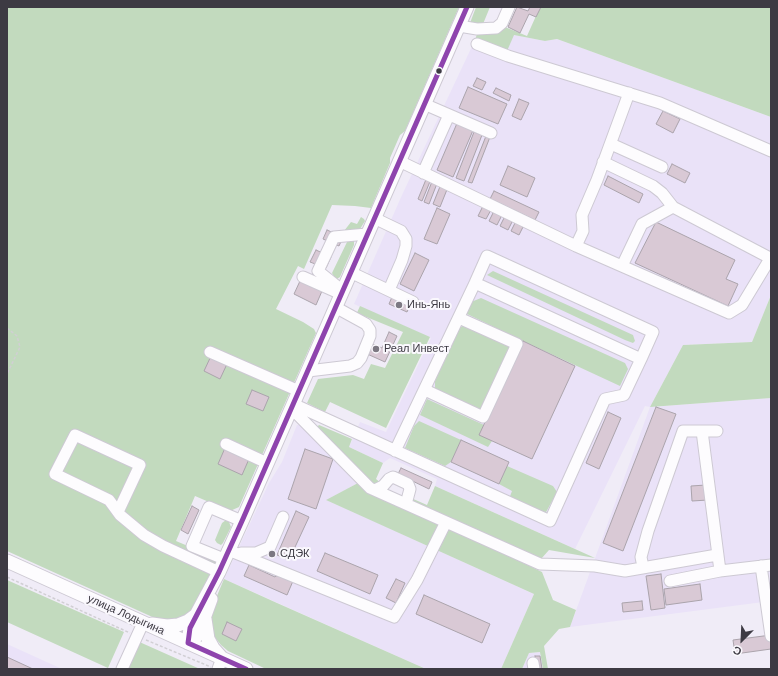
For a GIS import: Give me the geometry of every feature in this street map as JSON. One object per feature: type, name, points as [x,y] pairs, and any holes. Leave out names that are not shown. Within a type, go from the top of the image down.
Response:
[{"type":"main road","points":[[188,643],[195,638],[199,632],[200,617],[219,572],[229,554],[350,272],[468,7]]},
{"type":"main road","name":"улица Лодыгина","points":[[7,561],[188,643],[219,665],[246,669]]},
{"type":"main road","points":[[143,623],[167,626],[178,625],[200,617]]},
{"type":"main road","points":[[200,617],[219,665]]},
{"type":"lane","points":[[459,26],[477,29],[496,28],[502,23],[509,7]]},
{"type":"lane","points":[[477,44],[508,56],[660,103],[771,151]]},
{"type":"lane","points":[[576,246],[583,231],[582,215],[611,144],[629,93]]},
{"type":"lane","points":[[424,104],[491,133]]},
{"type":"lane","points":[[423,172],[449,115]]},
{"type":"lane","points":[[611,144],[662,167]]},
{"type":"lane","points":[[399,161],[576,246],[729,313],[742,305],[771,257],[673,207],[662,193],[653,186],[603,162]]},
{"type":"lane","points":[[622,266],[642,224],[673,207]]},
{"type":"lane","points":[[374,218],[401,231],[406,239],[406,246],[402,260],[389,290]]},
{"type":"lane","points":[[342,292],[318,271],[334,237],[367,234]]},
{"type":"lane","points":[[292,406],[550,521],[605,399],[624,395],[653,332],[487,256],[395,451]]},
{"type":"lane","points":[[350,272],[413,302]]},
{"type":"lane","points":[[303,277],[342,292]]},
{"type":"lane","points":[[475,284],[641,359]]},
{"type":"lane","points":[[308,371],[350,366],[357,363],[361,358],[370,336],[370,330],[366,324],[336,307]]},
{"type":"lane","points":[[425,390],[483,417],[517,344],[459,318]]},
{"type":"lane","points":[[210,352],[299,391]]},
{"type":"lane","points":[[292,406],[370,488],[540,564],[595,566],[625,570],[717,555]]},
{"type":"lane","points":[[643,568],[641,557],[648,531],[683,431],[717,431]]},
{"type":"lane","points":[[702,431],[720,571]]},
{"type":"lane","points":[[118,512],[140,465],[75,435],[55,474],[109,500],[118,512],[144,534],[163,546],[219,572]]},
{"type":"lane","points":[[226,444],[267,463]]},
{"type":"lane","points":[[375,490],[383,486],[389,479],[393,478],[408,484],[410,489],[406,504]]},
{"type":"lane","points":[[242,521],[208,507],[192,546],[229,554],[394,617],[418,580],[446,522]]},
{"type":"lane","points":[[229,554],[256,553],[270,547],[284,517]]},
{"type":"lane","points":[[670,581],[720,571],[766,565],[771,636]]},
{"type":"lane","points":[[122,669],[143,623]]},
{"type":"path","points":[[7,328],[17,336],[20,347],[7,374]]},
{"type":"path","points":[[7,576],[137,636],[219,665]]},
{"type":"shaded area","points":[[514,35],[545,41],[557,39],[771,117],[771,295],[752,342],[683,345],[650,407],[645,406],[575,549],[435,486],[437,479],[390,458],[383,463],[349,447],[360,422],[386,432],[431,338],[354,304],[402,195],[475,40]]},
{"type":"shaded area","points":[[771,398],[771,601],[570,627],[650,407]]},
{"type":"shaded area","points":[[297,425],[304,425],[358,483],[327,500],[534,594],[501,669],[426,669],[224,579],[269,483],[282,462]]},
{"type":"shaded area","points":[[7,644],[62,669],[7,669]]},
{"type":"shaded area","points":[[541,652],[543,669],[522,669],[529,653]]},
{"type":"green space","points":[[7,7],[459,7],[405,131],[400,135],[371,208],[332,205],[304,269],[298,266],[276,309],[303,322],[314,329],[316,333],[239,507],[230,511],[195,496],[176,541],[214,557],[216,561],[194,607],[187,614],[179,618],[167,621],[159,620],[7,551]]},
{"type":"green space","points":[[476,7],[490,7],[483,24],[470,23]]},
{"type":"green space","points":[[540,7],[771,7],[771,117],[557,39],[545,41],[514,35],[507,51],[475,40],[477,34],[505,27],[527,36]]},
{"type":"green space","points":[[361,217],[365,221],[360,229],[344,231],[351,222],[357,224]]},
{"type":"green space","points":[[348,240],[354,241],[354,245],[340,277],[337,279],[332,273]]},
{"type":"green space","points":[[493,271],[633,335],[635,341],[633,343],[625,340],[487,275]]},
{"type":"green space","points":[[771,295],[771,398],[650,407],[683,345],[752,342]]},
{"type":"green space","points":[[481,298],[625,363],[628,369],[620,386],[465,313],[471,302]]},
{"type":"green space","points":[[360,306],[430,337],[386,428],[330,402],[325,412],[307,403],[318,379],[353,375],[364,379],[371,364],[385,368],[403,332],[364,316],[362,320],[355,317]]},
{"type":"green space","points":[[465,324],[505,343],[510,348],[485,407],[479,409],[435,389],[435,381],[460,328]]},
{"type":"green space","points":[[427,399],[484,425],[492,441],[488,447],[420,415]]},
{"type":"green space","points":[[419,421],[461,440],[451,462],[445,466],[405,448],[414,426]]},
{"type":"green space","points":[[319,425],[352,439],[349,447],[383,463],[376,479],[381,483],[373,484],[317,427]]},
{"type":"green space","points":[[507,466],[553,486],[557,492],[545,514],[509,499],[512,491],[499,484]]},
{"type":"green space","points":[[358,483],[542,572],[553,600],[576,610],[570,627],[559,629],[544,646],[548,669],[543,669],[540,652],[529,653],[522,669],[501,669],[534,594],[326,500]]},
{"type":"green space","points":[[435,486],[595,558],[549,550],[541,559],[411,503],[411,498],[427,505]]},
{"type":"green space","points":[[226,520],[229,522],[231,527],[221,545],[215,540],[222,523]]},
{"type":"green space","points":[[224,579],[426,669],[266,669],[228,651],[213,635],[209,619]]},
{"type":"green space","points":[[7,580],[124,632],[108,668],[7,622]]},
{"type":"green space","points":[[135,640],[200,669],[122,669]]},
{"type":"building","points":[[517,7],[528,11],[530,7],[541,7],[536,17],[529,14],[520,33],[508,27]]},
{"type":"building","points":[[477,78],[486,82],[482,90],[473,86]]},
{"type":"building","points":[[468,87],[507,104],[498,124],[459,108]]},
{"type":"building","points":[[496,88],[511,95],[509,101],[493,93]]},
{"type":"building","points":[[519,99],[529,103],[521,120],[512,116]]},
{"type":"building","points":[[663,111],[680,119],[673,133],[656,124]]},
{"type":"building","points":[[458,121],[474,128],[453,177],[437,170]]},
{"type":"building","points":[[474,132],[482,135],[464,181],[456,178]]},
{"type":"building","points":[[486,136],[490,137],[472,183],[468,182]]},
{"type":"building","points":[[672,164],[690,173],[685,183],[667,174]]},
{"type":"building","points":[[508,166],[535,178],[527,197],[500,185]]},
{"type":"building","points":[[608,176],[643,194],[639,203],[604,185]]},
{"type":"building","points":[[427,177],[431,179],[422,201],[418,199]]},
{"type":"building","points":[[433,179],[438,181],[429,204],[424,202]]},
{"type":"building","points":[[441,184],[448,187],[440,207],[433,204]]},
{"type":"building","points":[[494,191],[539,212],[535,220],[490,199]]},
{"type":"building","points":[[484,204],[492,208],[486,219],[478,216]]},
{"type":"building","points":[[437,208],[450,214],[437,244],[424,239]]},
{"type":"building","points":[[495,209],[503,213],[497,225],[489,221]]},
{"type":"building","points":[[506,214],[514,218],[508,230],[500,226]]},
{"type":"building","points":[[517,219],[525,223],[519,235],[511,231]]},
{"type":"building","points":[[656,222],[735,260],[726,279],[738,284],[728,306],[635,263]]},
{"type":"building","points":[[327,230],[343,237],[339,246],[323,239]]},
{"type":"building","points":[[316,250],[331,257],[326,268],[310,262]]},
{"type":"building","points":[[415,253],[429,260],[414,291],[400,284]]},
{"type":"building","points":[[300,281],[322,291],[316,305],[294,294]]},
{"type":"building","name":"Инь-Янь","points":[[392,297],[410,305],[407,312],[389,304]]},
{"type":"building","points":[[389,332],[397,336],[385,362],[365,353],[370,343],[382,348]]},
{"type":"building","points":[[523,341],[575,366],[532,459],[479,435]]},
{"type":"building","points":[[211,356],[227,364],[220,379],[204,371]]},
{"type":"building","points":[[252,390],[269,397],[263,411],[246,404]]},
{"type":"building","points":[[656,407],[676,414],[623,551],[603,543]]},
{"type":"building","points":[[608,412],[621,418],[599,469],[586,463]]},
{"type":"building","points":[[461,440],[509,462],[499,484],[451,462]]},
{"type":"building","points":[[225,448],[249,459],[242,475],[218,464]]},
{"type":"building","points":[[305,449],[333,459],[316,509],[288,499]]},
{"type":"building","points":[[401,468],[432,482],[429,489],[398,474]]},
{"type":"building","points":[[706,485],[708,500],[692,501],[691,486]]},
{"type":"building","points":[[192,506],[199,510],[188,534],[181,530]]},
{"type":"building","points":[[296,511],[309,517],[289,560],[277,555]]},
{"type":"building","points":[[325,553],[378,575],[370,594],[317,571]]},
{"type":"building","points":[[249,565],[275,577],[281,576],[293,581],[287,595],[244,576]]},
{"type":"building","points":[[661,574],[665,608],[651,610],[646,576]]},
{"type":"building","points":[[396,579],[405,583],[396,603],[386,598]]},
{"type":"building","points":[[700,584],[702,600],[666,605],[664,589]]},
{"type":"building","points":[[424,595],[490,624],[482,643],[416,614]]},
{"type":"building","points":[[642,601],[643,610],[623,612],[622,603]]},
{"type":"building","points":[[227,622],[242,629],[236,641],[222,634]]},
{"type":"building","points":[[771,635],[771,649],[735,654],[733,640]]},
{"type":"building","points":[[535,656],[540,656],[542,669],[537,669]]},
{"type":"building","points":[[7,657],[33,669],[7,669]]},
{"type":"transit line","points":[[246,669],[188,643],[190,628],[219,572],[242,521],[467,7]]},
{"type":"place","name":"Инь-Янь","points":[[399,305]]},
{"type":"place","name":"Реал Инвест","points":[[376,349]]},
{"type":"place","name":"СДЭК","points":[[272,554]]}]
